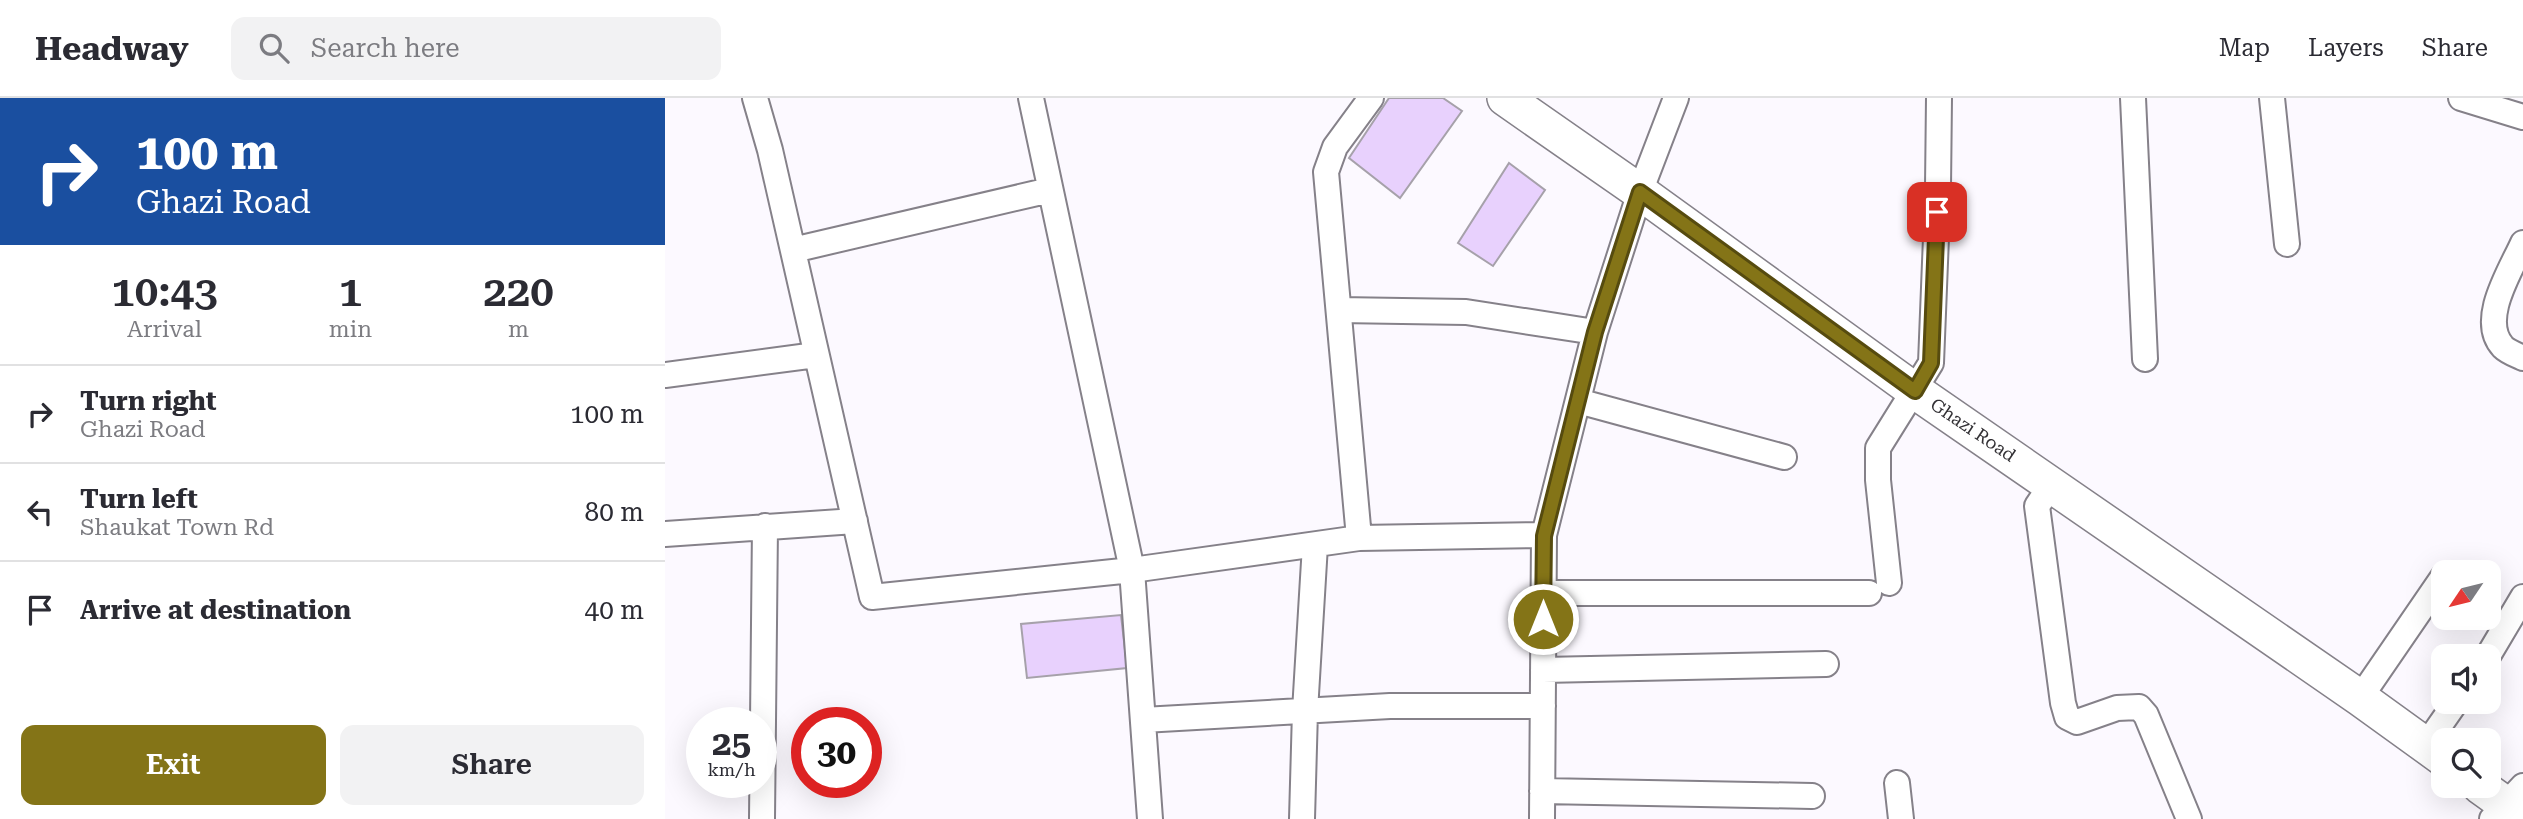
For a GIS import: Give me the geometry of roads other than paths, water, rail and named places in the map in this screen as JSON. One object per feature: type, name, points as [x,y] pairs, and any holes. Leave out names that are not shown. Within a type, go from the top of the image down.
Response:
[{"type":"main road","name":"Ghazi Road","points":[[1505,98],[1915,391],[2431,749]]},
{"type":"street","points":[[755,98],[770,150],[872,597],[1132,570],[1359,538],[1544,536]]},
{"type":"street","points":[[1031,98],[1132,570],[1150,819]]},
{"type":"street","points":[[1359,538],[1326,172],[1335,147],[1371,98]]},
{"type":"street","points":[[1542,819],[1544,536],[1595,332],[1640,192],[1676,98]]},
{"type":"street","points":[[1544,593],[1879,588],[1878,448],[1931,363],[1938,187],[1938,98]]},
{"type":"street","points":[[2133,98],[2145,359]]},
{"type":"street","points":[[2272,98],[2287,244]]},
{"type":"street","points":[[2461,98],[2523,117]]},
{"type":"street","points":[[793,250],[1050,190]]},
{"type":"street","points":[[2523,243],[2494,309],[2494,332],[2504,348],[2523,358]]},
{"type":"street","points":[[1339,310],[1466,312],[1595,332]]},
{"type":"street","points":[[665,375],[816,355]]},
{"type":"street","points":[[1578,401],[1784,457]]},
{"type":"street","points":[[2052,484],[2037,506],[2063,704],[2067,717],[2077,722],[2117,708],[2139,707],[2146,715],[2189,819]]},
{"type":"street","points":[[665,534],[855,521]]},
{"type":"street","points":[[762,819],[765,526]]},
{"type":"street","points":[[1302,819],[1305,711],[1315,545]]},
{"type":"street","points":[[2360,698],[2431,595]]},
{"type":"street","points":[[2495,644],[2523,597]]},
{"type":"street","points":[[1543,670],[1826,664]]},
{"type":"street","points":[[1143,720],[1390,706],[1543,706]]},
{"type":"street","points":[[1897,783],[1901,819]]},
{"type":"street","points":[[1542,791],[1812,796]]}]
